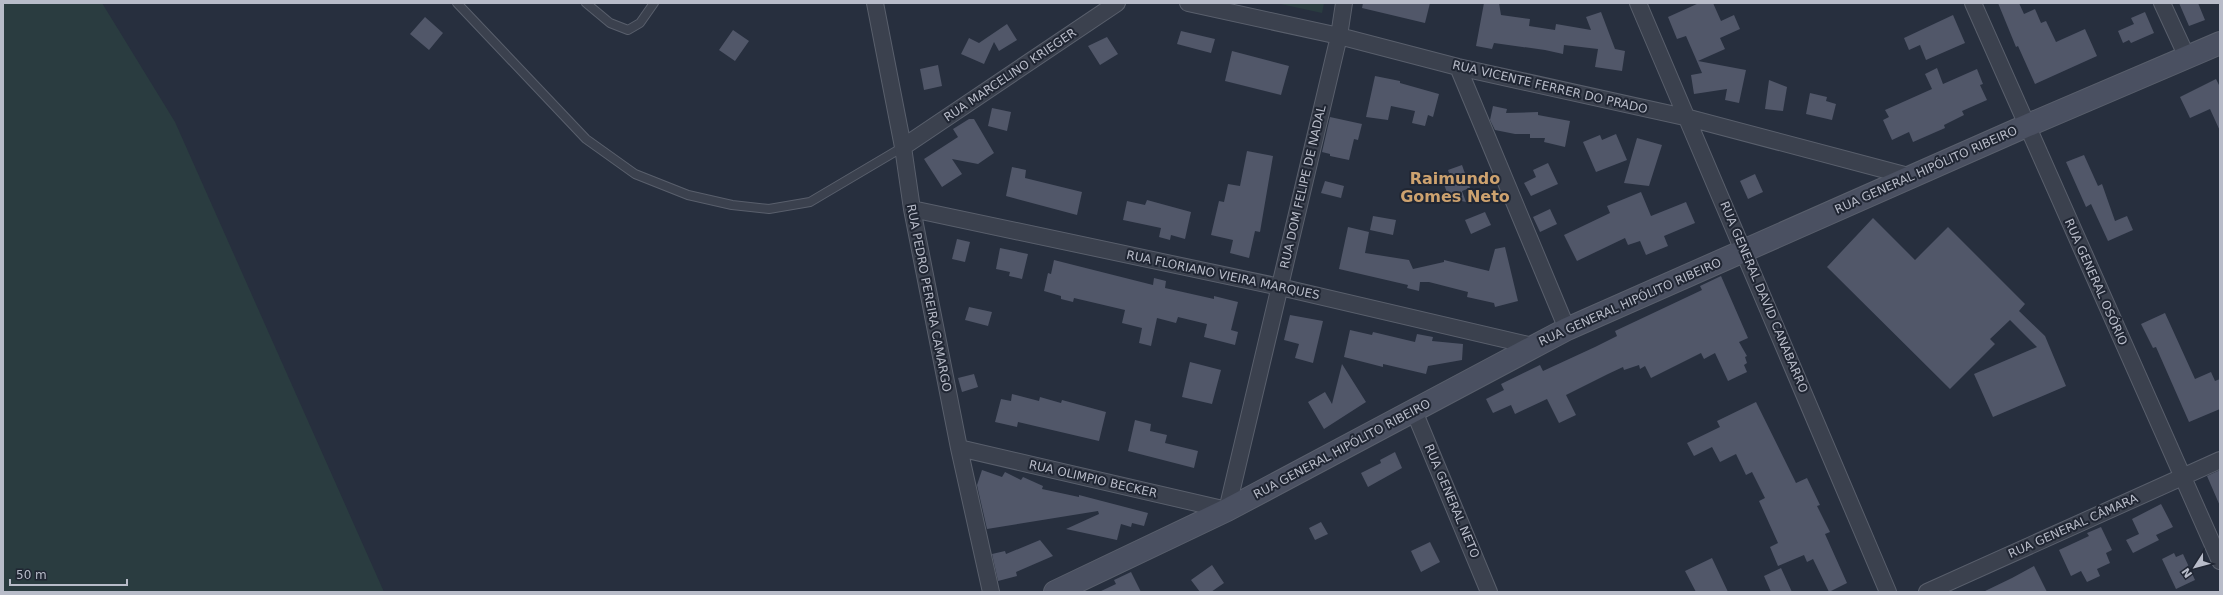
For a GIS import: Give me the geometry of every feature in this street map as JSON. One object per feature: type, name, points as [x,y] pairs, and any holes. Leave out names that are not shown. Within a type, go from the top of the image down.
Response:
[{"type":"street","name":"RUA PEDRO PEREIRA CAMARGO","points":[[875,3],[903,147],[912,209],[959,448],[991,592]]},
{"type":"street","name":"RUA MARCELINO KRIEGER","points":[[903,147],[1118,3]]},
{"type":"street","name":"RUA VICENTE FERRER DO PRADO","points":[[1188,3],[1339,36],[1458,67],[1689,118],[1912,177]]},
{"type":"street","name":"RUA DOM FELIPE DE NADAL","points":[[1227,510],[1339,36],[1344,3]]},
{"type":"street","name":"RUA GENERAL DAVID CANABARRO","points":[[1638,3],[1689,118],[1888,592]]},
{"type":"street","name":"RUA GENERAL OSÓRIO","points":[[1973,3],[2026,126],[2220,561]]},
{"type":"street","points":[[2162,3],[2186,57]]},
{"type":"street","name":"RUA GENERAL HIPÓLITO RIBEIRO","points":[[1055,592],[1227,510],[1533,346],[1568,329],[2026,126],[2220,43]]},
{"type":"street","points":[[1458,67],[1568,329]]},
{"type":"street","name":"RUA FLORIANO VIEIRA MARQUES","points":[[912,209],[1280,287],[1533,346]]},
{"type":"street","name":"RUA GENERAL NETO","points":[[1414,411],[1490,592]]},
{"type":"street","name":"RUA OLIMPIO BECKER","points":[[959,448],[1227,510]]},
{"type":"street","name":"RUA GENERAL CÂMARA","points":[[1927,592],[2220,460]]},
{"type":"lane","points":[[456,3],[586,139],[635,174],[688,195],[732,205],[769,209],[810,202],[903,147]]},
{"type":"lane","points":[[586,3],[610,23],[628,30],[640,23],[654,3]]},
{"type":"shaded area","points":[[3,3],[102,3],[175,122],[384,592],[3,592]]},
{"type":"shaded area","points":[[1276,3],[1324,3],[1322,13]]},
{"type":"building","points":[[1363,3],[1430,3],[1425,23],[1362,8]]},
{"type":"building","points":[[1484,3],[1499,3],[1501,15],[1530,19],[1529,26],[1555,30],[1556,24],[1591,30],[1586,17],[1601,12],[1615,49],[1625,51],[1622,71],[1595,67],[1598,49],[1564,45],[1563,54],[1494,43],[1492,49],[1476,46]]},
{"type":"building","points":[[1699,3],[1713,3],[1721,21],[1734,15],[1740,29],[1720,38],[1725,49],[1698,61],[1746,70],[1739,103],[1725,100],[1727,89],[1694,94],[1691,75],[1702,73],[1686,36],[1677,39],[1668,17]]},
{"type":"building","points":[[1998,3],[2019,3],[2024,14],[2035,9],[2041,23],[2046,21],[2056,42],[2085,29],[2097,56],[2035,84],[2018,46],[2016,47]]},
{"type":"building","points":[[2179,3],[2198,3],[2205,20],[2189,26]]},
{"type":"building","points":[[2145,12],[2154,33],[2131,43],[2129,40],[2123,43],[2118,31],[2134,24],[2131,18]]},
{"type":"building","points":[[1953,15],[1965,43],[1926,60],[1920,45],[1909,50],[1904,38]]},
{"type":"building","points":[[425,17],[443,33],[429,50],[410,34]]},
{"type":"building","points":[[1007,24],[1017,40],[999,51],[994,42],[984,64],[961,54],[969,38],[979,43]]},
{"type":"building","points":[[733,30],[749,41],[735,61],[719,50]]},
{"type":"building","points":[[1181,31],[1215,39],[1211,53],[1177,44]]},
{"type":"building","points":[[1107,37],[1118,54],[1100,65],[1088,46]]},
{"type":"building","points":[[1232,51],[1289,66],[1281,95],[1225,81]]},
{"type":"building","points":[[938,65],[942,86],[924,90],[920,69]]},
{"type":"building","points":[[1937,68],[1943,84],[1977,69],[1983,84],[1980,85],[1987,100],[1962,111],[1964,115],[1944,125],[1945,128],[1913,142],[1909,132],[1892,140],[1883,120],[1889,117],[1885,110],[1932,89],[1925,74]]},
{"type":"building","points":[[1375,76],[1400,81],[1400,83],[1439,94],[1433,117],[1428,115],[1425,126],[1412,123],[1415,111],[1391,106],[1388,120],[1366,117]]},
{"type":"building","points":[[2216,79],[2220,87],[2220,131],[2210,109],[2190,118],[2180,97]]},
{"type":"building","points":[[1769,80],[1787,87],[1783,111],[1765,109]]},
{"type":"building","points":[[1810,93],[1827,97],[1826,101],[1836,104],[1832,120],[1806,114]]},
{"type":"building","points":[[1493,106],[1507,109],[1506,113],[1538,112],[1538,115],[1570,121],[1565,147],[1544,142],[1545,138],[1530,138],[1530,134],[1515,134],[1495,130],[1490,120]]},
{"type":"building","points":[[992,108],[1011,112],[1007,131],[988,126]]},
{"type":"building","points":[[1330,117],[1362,124],[1358,140],[1354,139],[1349,160],[1330,156],[1330,154],[1322,152]]},
{"type":"building","points":[[969,119],[974,119],[994,153],[978,164],[952,159],[962,174],[942,187],[924,159],[958,137],[953,129]]},
{"type":"building","points":[[1616,134],[1627,160],[1596,172],[1583,142],[1600,135],[1602,140]]},
{"type":"building","points":[[1637,138],[1662,145],[1649,186],[1624,183]]},
{"type":"building","points":[[1247,151],[1273,156],[1260,232],[1255,231],[1249,258],[1230,253],[1233,240],[1211,235],[1219,201],[1224,202],[1228,184],[1240,186]]},
{"type":"building","points":[[2084,155],[2098,186],[2102,184],[2115,221],[2127,216],[2133,230],[2108,241],[2091,204],[2086,207],[2066,162]]},
{"type":"building","points":[[1548,163],[1558,184],[1531,196],[1524,183],[1536,177],[1533,170]]},
{"type":"building","points":[[1462,165],[1470,188],[1462,191],[1466,202],[1449,198],[1442,179],[1450,176],[1448,170]]},
{"type":"building","points":[[1012,167],[1026,170],[1025,178],[1082,192],[1077,215],[1006,196]]},
{"type":"building","points":[[1755,174],[1763,192],[1748,199],[1740,181]]},
{"type":"building","points":[[1325,181],[1344,186],[1341,198],[1321,193]]},
{"type":"building","points":[[1641,192],[1651,216],[1686,202],[1695,223],[1664,236],[1668,246],[1646,255],[1640,241],[1628,245],[1625,238],[1577,261],[1564,235],[1610,213],[1607,206]]},
{"type":"building","points":[[1147,200],[1191,212],[1185,239],[1171,235],[1170,240],[1159,237],[1161,228],[1123,220],[1127,201],[1145,205]]},
{"type":"building","points":[[1550,209],[1557,224],[1540,232],[1533,217]]},
{"type":"building","points":[[1485,212],[1491,225],[1471,234],[1465,220]]},
{"type":"building","points":[[1373,216],[1396,220],[1393,235],[1370,230]]},
{"type":"building","points":[[1873,218],[1915,260],[1948,227],[2025,304],[2019,311],[2045,336],[2066,386],[1993,417],[1974,374],[2037,347],[2010,320],[1990,339],[1995,344],[1950,389],[1827,267]]},
{"type":"building","points":[[1348,227],[1369,232],[1365,253],[1409,260],[1413,269],[1444,262],[1444,260],[1489,271],[1495,249],[1505,247],[1518,301],[1495,307],[1494,303],[1467,297],[1468,292],[1429,282],[1420,282],[1419,291],[1407,288],[1408,285],[1339,269]]},
{"type":"building","points":[[957,239],[970,242],[965,262],[952,259]]},
{"type":"building","points":[[1000,248],[1028,254],[1022,279],[1009,276],[1010,272],[996,269]]},
{"type":"building","points":[[1054,260],[1153,285],[1154,278],[1166,281],[1165,288],[1214,299],[1214,296],[1238,302],[1231,330],[1238,332],[1235,345],[1204,337],[1207,324],[1178,317],[1176,323],[1157,318],[1151,346],[1139,343],[1142,328],[1122,323],[1125,310],[1074,298],[1073,302],[1061,299],[1061,296],[1044,291],[1048,273],[1051,274]]},
{"type":"building","points":[[1721,276],[1748,338],[1739,342],[1747,356],[1745,357],[1747,363],[1744,365],[1747,372],[1728,381],[1715,353],[1704,359],[1701,353],[1651,378],[1645,366],[1640,369],[1639,365],[1624,370],[1623,367],[1608,374],[1566,395],[1576,415],[1559,423],[1547,399],[1515,414],[1511,405],[1493,413],[1486,399],[1504,390],[1501,384],[1540,365],[1543,371],[1595,347],[1617,336],[1615,331],[1702,290],[1700,286]]},
{"type":"building","points":[[969,307],[992,312],[988,326],[965,320]]},
{"type":"building","points":[[2165,313],[2195,379],[2211,372],[2215,381],[2220,379],[2220,409],[2189,422],[2156,347],[2153,348],[2141,324]]},
{"type":"building","points":[[1290,315],[1323,321],[1313,363],[1295,358],[1299,344],[1284,340]]},
{"type":"building","points":[[1350,330],[1372,335],[1373,332],[1415,342],[1417,334],[1433,337],[1432,341],[1463,344],[1462,360],[1428,366],[1426,374],[1383,364],[1383,367],[1344,357]]},
{"type":"building","points":[[1190,362],[1221,370],[1212,404],[1182,397]]},
{"type":"building","points":[[1342,364],[1366,402],[1324,429],[1308,402],[1325,392],[1332,404]]},
{"type":"building","points":[[974,374],[978,387],[962,392],[958,378]]},
{"type":"building","points":[[1012,394],[1039,401],[1040,397],[1061,403],[1062,400],[1106,412],[1099,441],[1018,422],[1017,427],[995,422],[1001,399],[1011,401]]},
{"type":"building","points":[[1756,402],[1796,483],[1807,478],[1820,505],[1817,506],[1830,532],[1825,534],[1847,583],[1829,592],[1813,559],[1807,562],[1804,555],[1778,566],[1770,547],[1778,543],[1759,501],[1765,498],[1752,472],[1746,475],[1736,454],[1720,462],[1712,447],[1694,456],[1687,443],[1720,427],[1717,421]]},
{"type":"building","points":[[1135,420],[1151,424],[1150,431],[1167,435],[1165,443],[1198,451],[1194,468],[1128,451]]},
{"type":"building","points":[[1395,452],[1402,468],[1368,487],[1361,473],[1381,463],[1380,460]]},
{"type":"building","points":[[982,470],[1002,477],[1005,472],[1021,480],[1023,477],[1043,486],[1042,489],[1079,497],[1079,495],[1148,513],[1144,526],[1132,523],[1131,527],[1121,524],[1117,540],[1066,529],[1099,514],[1098,511],[987,529],[977,485]]},
{"type":"building","points":[[2220,470],[2220,506],[2207,476]]},
{"type":"building","points":[[2161,504],[2173,527],[2156,535],[2159,540],[2133,553],[2126,540],[2139,534],[2132,519]]},
{"type":"building","points":[[1321,522],[1328,534],[1315,540],[1309,528]]},
{"type":"building","points":[[2101,527],[2112,550],[2106,553],[2110,563],[2097,569],[2100,576],[2087,582],[2081,571],[2071,576],[2059,550],[2089,536],[2087,533]]},
{"type":"building","points":[[1040,540],[1053,556],[1016,572],[1017,576],[998,581],[992,554],[1005,551],[1006,554]]},
{"type":"building","points":[[1430,542],[1440,562],[1421,572],[1411,551]]},
{"type":"building","points":[[2174,553],[2176,557],[2183,554],[2195,580],[2176,589],[2162,559]]},
{"type":"building","points":[[1712,558],[1728,592],[1696,592],[1685,571]]},
{"type":"building","points":[[1212,565],[1224,583],[1211,592],[1200,592],[1191,580]]},
{"type":"building","points":[[2034,566],[2047,592],[1983,592],[2012,578]]},
{"type":"building","points":[[1781,568],[1792,592],[1771,592],[1764,576]]},
{"type":"building","points":[[1131,572],[1141,592],[1099,592],[1116,584],[1114,580]]},
{"type":"district","name":"Raimundo Gomes Neto","points":[[1455,187]]}]
